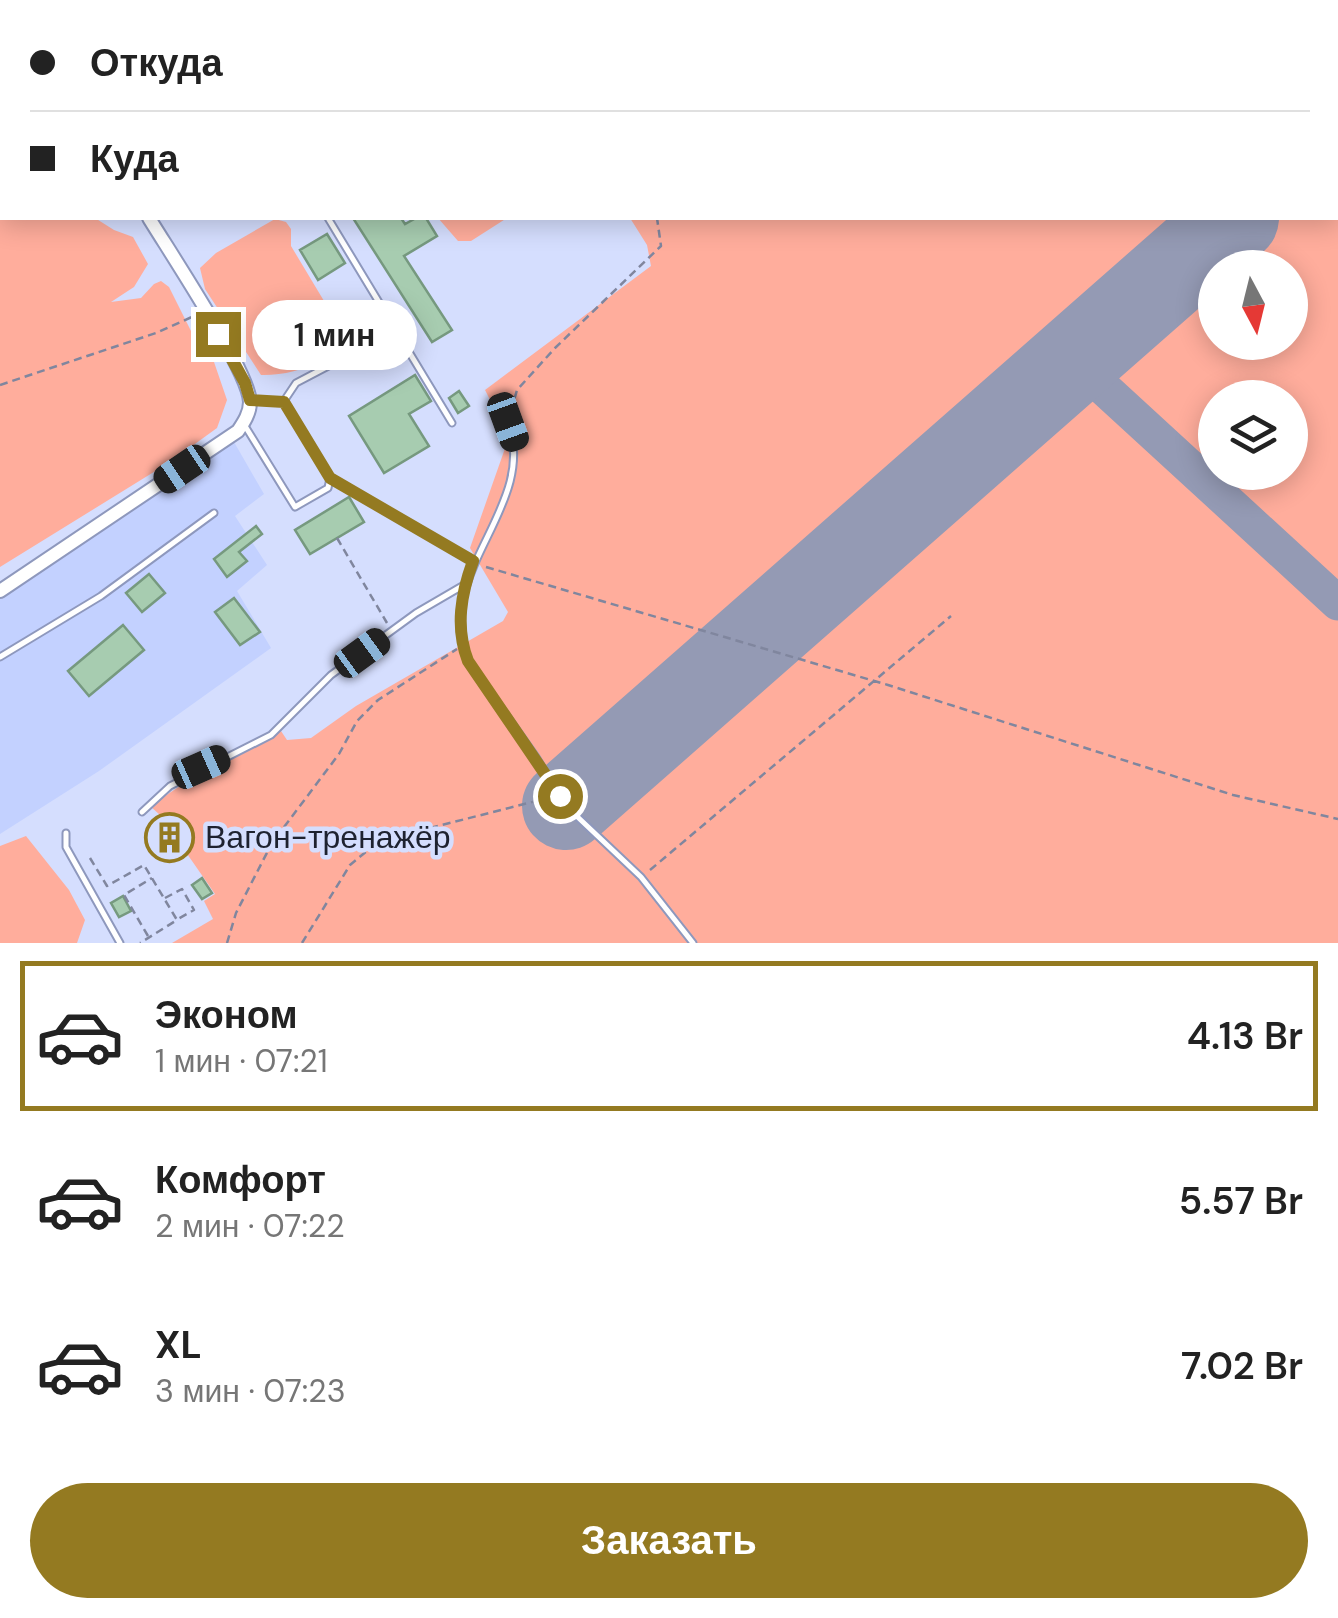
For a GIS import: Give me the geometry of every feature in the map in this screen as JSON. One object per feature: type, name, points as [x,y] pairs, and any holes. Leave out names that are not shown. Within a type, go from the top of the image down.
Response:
[{"type":"street","points":[[0,592],[238,431],[243,422],[250,400],[232,357],[150,220]]},
{"type":"lane","points":[[329,220],[452,423]]},
{"type":"lane","points":[[284,402],[296,383],[397,330]]},
{"type":"lane","points":[[250,400],[284,402]]},
{"type":"lane","points":[[284,402],[330,478],[473,561]]},
{"type":"lane","points":[[243,422],[295,507],[328,488],[330,478]]},
{"type":"lane","points":[[508,422],[515,442],[515,463],[498,514],[465,584],[460,616],[462,646],[468,661],[560,796],[583,825],[641,878],[693,943]]},
{"type":"lane","points":[[0,657],[101,596],[214,513]]},
{"type":"lane","points":[[142,812],[170,786],[271,734],[331,676],[465,584]]},
{"type":"lane","points":[[66,833],[66,848],[120,943]]},
{"type":"path","points":[[508,422],[517,390],[661,246],[657,220]]},
{"type":"path","points":[[2,383],[156,333],[205,312]]},
{"type":"path","points":[[337,538],[392,631]]},
{"type":"path","points":[[473,561],[872,680],[1232,795],[1338,819]]},
{"type":"path","points":[[641,878],[951,616]]},
{"type":"path","points":[[226,943],[236,913],[272,843],[338,754],[357,721],[378,700],[462,646]]},
{"type":"path","points":[[302,943],[350,865],[379,841],[560,796]]},
{"type":"path","points":[[90,858],[107,886],[144,865],[176,920]]},
{"type":"path","points":[[149,938],[124,895],[152,878]]},
{"type":"path","points":[[140,943],[194,910],[182,888],[164,898]]},
{"type":"shaded area","points":[[0,220],[98,220],[133,237],[148,264],[134,287],[111,302],[141,298],[161,281],[169,287],[191,331],[214,362],[227,400],[217,428],[170,462],[0,567]]},
{"type":"shaded area","points":[[273,220],[286,222],[291,229],[291,246],[324,301],[359,311],[366,320],[346,344],[320,361],[291,372],[261,375],[205,289],[200,268],[216,253]]},
{"type":"shaded area","points":[[440,220],[504,220],[471,241],[458,241]]},
{"type":"shaded area","points":[[631,220],[1338,220],[1338,943],[172,943],[213,919],[204,901],[215,894],[150,806],[201,772],[281,731],[287,740],[311,738],[356,706],[503,621],[508,612],[470,548],[509,437],[485,390],[651,266],[647,245]]},
{"type":"shaded area","points":[[234,442],[264,494],[235,516],[267,565],[237,591],[271,648],[99,771],[0,834],[0,599]]},
{"type":"shaded area","points":[[26,836],[69,890],[85,920],[77,943],[0,943],[0,846]]},
{"type":"building","points":[[354,220],[402,220],[405,224],[427,220],[437,236],[404,256],[452,330],[432,342]]},
{"type":"building","points":[[327,234],[345,263],[318,280],[300,250]]},
{"type":"building","points":[[415,375],[431,401],[409,414],[429,446],[384,473],[349,416]]},
{"type":"building","points":[[459,391],[469,406],[458,413],[449,398]]},
{"type":"building","points":[[349,497],[364,522],[310,554],[295,530]]},
{"type":"building","points":[[256,526],[262,534],[239,552],[247,561],[227,577],[214,559]]},
{"type":"building","points":[[149,574],[165,593],[142,612],[126,593]]},
{"type":"building","points":[[234,598],[260,632],[240,645],[215,612]]},
{"type":"building","points":[[123,625],[144,650],[89,696],[68,671]]},
{"type":"building","points":[[180,821],[192,837],[174,850],[162,833]]},
{"type":"building","points":[[202,878],[212,893],[202,899],[192,885]]},
{"type":"building","points":[[123,896],[131,911],[119,917],[111,903]]},
{"type":"taxiway","points":[[1084,350],[1095,380],[1338,603]]},
{"type":"runway","points":[[566,806],[1233,220]]},
{"type":"place","name":"Вагон-тренажёр","points":[[170,837]]},
{"type":"route","points":[[218,334],[250,400],[284,402],[330,478],[473,561],[460,616],[462,646],[468,661],[560,796]]}]
